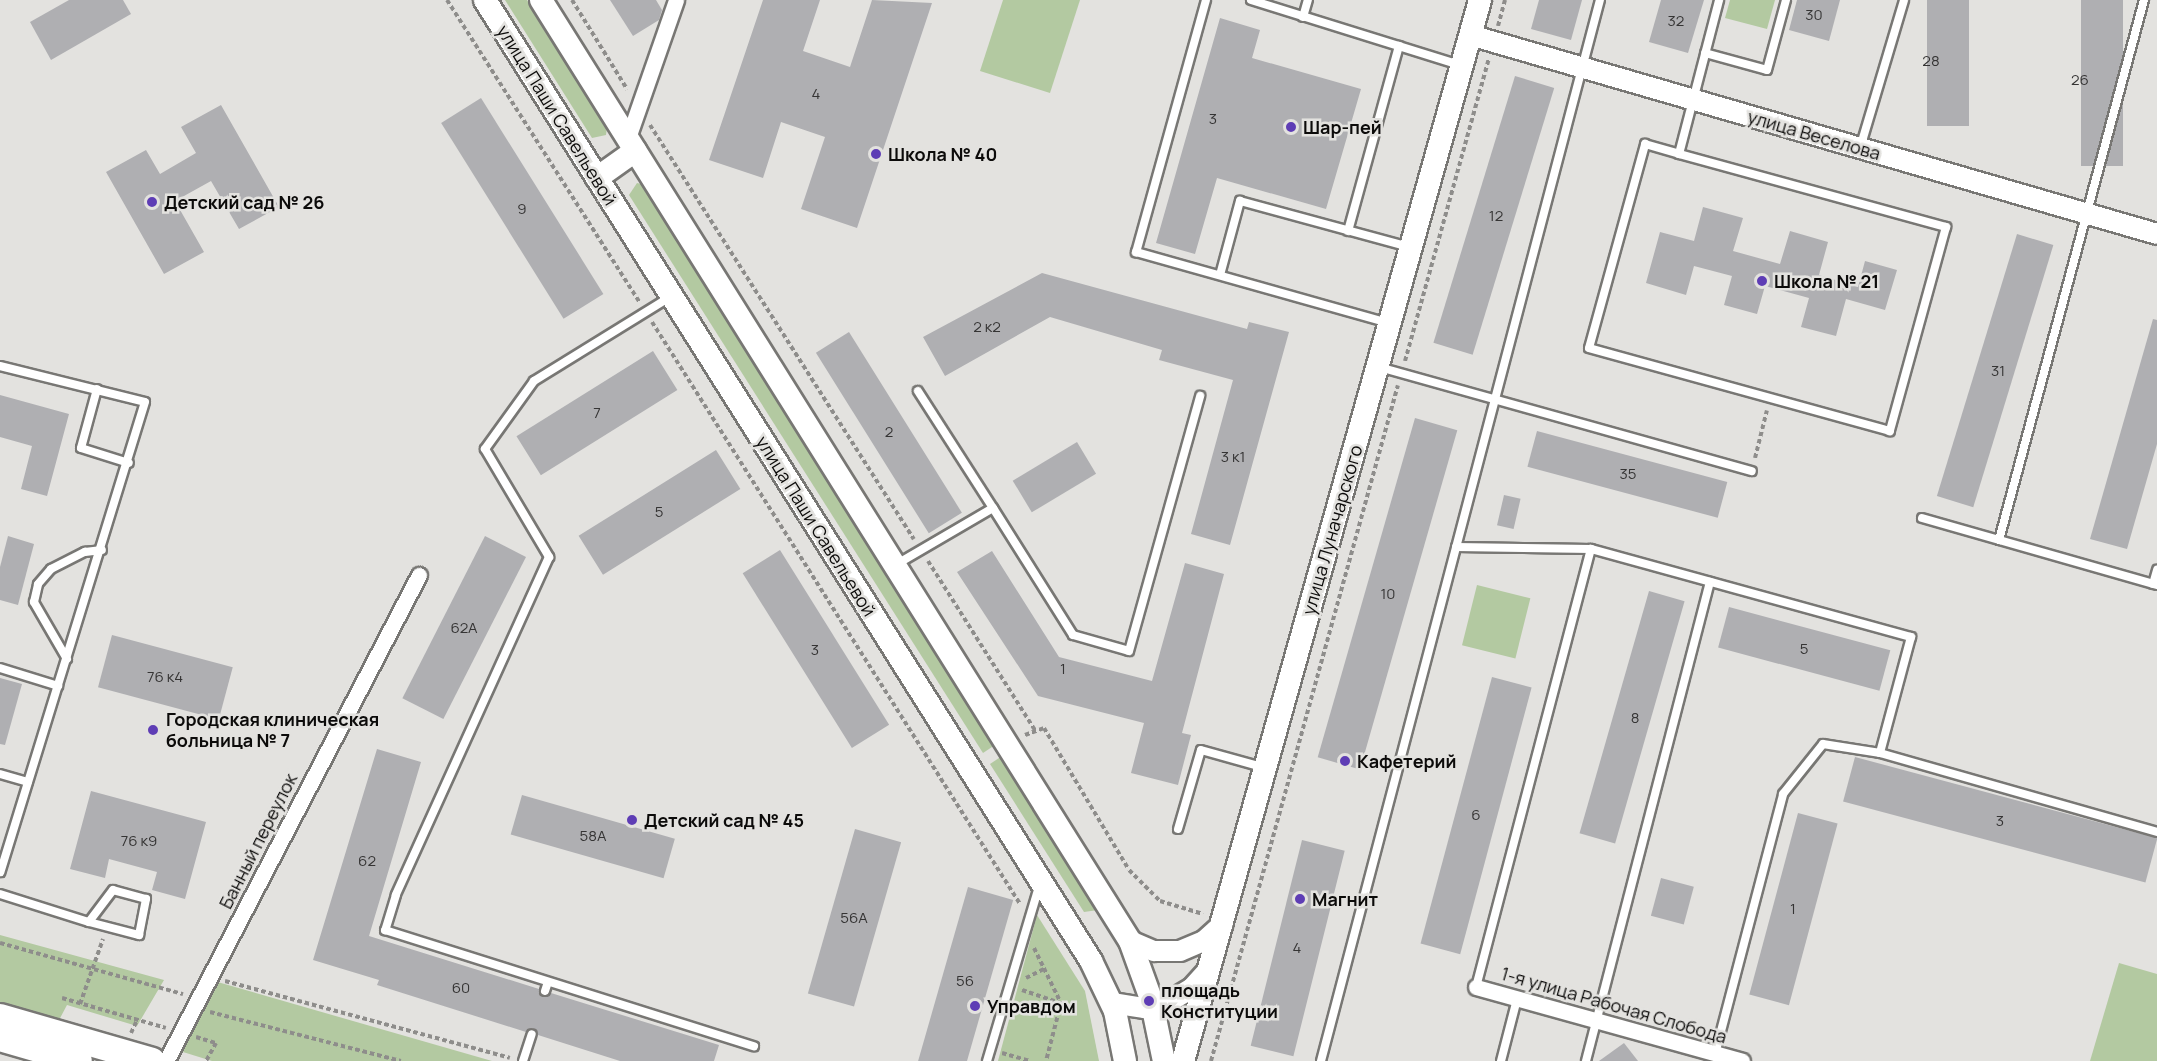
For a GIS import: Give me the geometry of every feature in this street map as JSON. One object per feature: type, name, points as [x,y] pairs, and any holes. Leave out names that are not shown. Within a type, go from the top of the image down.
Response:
[{"type":"main road","name":"улица Паши Савельевой","points":[[484,0],[1091,961],[1112,1003],[1125,1061]]},
{"type":"main road","points":[[541,0],[1130,941],[1153,1006],[1164,1061]]},
{"type":"main road","name":"улица Луначарского","points":[[1184,1061],[1480,0]]},
{"type":"main road","points":[[597,178],[632,144]]},
{"type":"main road","points":[[0,1017],[152,1061]]},
{"type":"main road","points":[[0,1038],[79,1061]]},
{"type":"street","points":[[632,144],[639,107],[676,0]]},
{"type":"street","name":"улица Веселова","points":[[1470,35],[2157,234]]},
{"type":"street","name":"Банный переулок","points":[[166,1061],[419,575]]},
{"type":"street","points":[[1130,941],[1154,951],[1180,951],[1204,941],[1223,922]]},
{"type":"street","points":[[1112,1003],[1153,1006],[1184,994],[1211,965]]},
{"type":"street","name":"1-я улица Рабочая Слобода","points":[[1476,987],[1737,1060]]},
{"type":"lane","points":[[1206,0],[1136,252],[1390,323]]},
{"type":"lane","points":[[1251,0],[1462,65]]},
{"type":"lane","points":[[1304,17],[1308,0]]},
{"type":"lane","points":[[1321,1061],[1600,0]]},
{"type":"lane","points":[[1679,154],[1719,0]]},
{"type":"lane","points":[[1705,53],[1767,70],[1786,0]]},
{"type":"lane","points":[[1860,148],[1904,0]]},
{"type":"lane","points":[[1999,540],[2144,0]]},
{"type":"lane","points":[[1348,231],[1399,46]]},
{"type":"lane","points":[[1645,144],[1679,154],[1946,227],[1890,431],[1588,348],[1645,144]]},
{"type":"lane","points":[[1220,275],[1240,201],[1411,248]]},
{"type":"lane","points":[[671,296],[534,381],[485,449],[549,557],[396,895],[385,930],[754,1046]]},
{"type":"lane","points":[[0,366],[145,402],[129,463],[0,872]]},
{"type":"lane","points":[[1378,367],[1752,471]]},
{"type":"lane","points":[[97,389],[81,448],[129,463]]},
{"type":"lane","points":[[918,391],[1073,635],[1129,651],[1200,396]]},
{"type":"lane","points":[[896,565],[993,508]]},
{"type":"lane","points":[[1922,518],[2155,584],[2157,570]]},
{"type":"lane","points":[[1456,547],[1591,549],[1911,637],[1880,753]]},
{"type":"lane","points":[[1476,987],[1591,549]]},
{"type":"lane","points":[[67,659],[34,602],[38,584],[51,568],[85,552],[102,550]]},
{"type":"lane","points":[[1586,1061],[1710,582]]},
{"type":"lane","points":[[0,668],[58,686]]},
{"type":"lane","points":[[1715,1054],[1783,794],[1823,744],[1880,753],[2157,832]]},
{"type":"lane","points":[[1178,829],[1201,750],[1266,769]]},
{"type":"lane","points":[[0,774],[28,782]]},
{"type":"lane","points":[[987,1061],[1041,882]]},
{"type":"lane","points":[[0,894],[89,922],[140,935],[146,899],[112,891],[89,922]]},
{"type":"lane","points":[[545,991],[548,982]]},
{"type":"lane","points":[[1501,1061],[1517,999]]},
{"type":"lane","points":[[521,1061],[532,1034]]},
{"type":"path","points":[[447,0],[1020,900],[1025,930]]},
{"type":"path","points":[[572,0],[1035,730]]},
{"type":"path","points":[[1210,1061],[1505,0]]},
{"type":"path","points":[[1752,471],[1770,398]]},
{"type":"path","points":[[1044,728],[1129,870],[1160,901],[1223,922],[1249,924]]},
{"type":"path","points":[[80,1004],[108,927]]},
{"type":"path","points":[[0,943],[93,968],[196,1003],[401,1061]]},
{"type":"path","points":[[1037,954],[1061,1003],[1046,1061]]},
{"type":"path","points":[[209,977],[521,1061]]},
{"type":"path","points":[[1009,986],[1061,1003]]},
{"type":"path","points":[[62,998],[216,1043],[206,1061]]},
{"type":"path","points":[[990,1049],[1030,1061]]},
{"type":"green space","points":[[505,0],[527,0],[607,127],[606,135],[592,138]]},
{"type":"green space","points":[[1003,0],[1080,0],[1050,93],[980,71]]},
{"type":"green space","points":[[1730,0],[1775,0],[1767,29],[1725,18]]},
{"type":"green space","points":[[637,183],[645,185],[998,743],[983,753],[629,195]]},
{"type":"green space","points":[[1477,585],[1530,598],[1515,658],[1462,645]]},
{"type":"green space","points":[[1005,754],[1098,910],[1084,912],[990,764]]},
{"type":"green space","points":[[1037,915],[1085,991],[1099,1061],[998,1061]]},
{"type":"green space","points":[[0,935],[164,980],[137,1026],[67,1005],[58,1022],[0,1005]]},
{"type":"green space","points":[[2119,963],[2157,974],[2157,1061],[2090,1061]]},
{"type":"green space","points":[[214,981],[492,1061],[212,1061],[183,1052]]},
{"type":"building","points":[[69,0],[123,0],[131,14],[51,60],[30,22]]},
{"type":"building","points":[[610,0],[656,0],[662,10],[659,20],[633,36]]},
{"type":"building","points":[[763,0],[820,0],[803,51],[850,67],[872,0],[932,3],[857,228],[801,209],[825,137],[781,122],[763,178],[709,160]]},
{"type":"building","points":[[1539,0],[1582,0],[1571,40],[1531,29]]},
{"type":"building","points":[[1661,0],[1704,0],[1688,53],[1649,42]]},
{"type":"building","points":[[1797,0],[1840,0],[1829,41],[1789,30]]},
{"type":"building","points":[[1927,0],[1969,0],[1969,126],[1927,126]]},
{"type":"building","points":[[2081,0],[2123,0],[2123,166],[2081,166]]},
{"type":"building","points":[[1220,18],[1260,30],[1252,58],[1361,89],[1326,209],[1217,178],[1195,254],[1156,243]]},
{"type":"building","points":[[1515,76],[1554,88],[1473,355],[1433,343]]},
{"type":"building","points":[[481,98],[603,294],[564,319],[441,123]]},
{"type":"building","points":[[221,105],[279,207],[239,229],[211,181],[175,201],[204,252],[164,274],[106,172],[146,150],[160,174],[196,153],[181,127]]},
{"type":"building","points":[[1703,207],[1743,218],[1733,251],[1780,264],[1790,231],[1828,242],[1819,275],[1858,287],[1865,261],[1897,270],[1885,310],[1846,299],[1836,336],[1801,327],[1809,298],[1765,286],[1757,314],[1724,305],[1732,276],[1694,266],[1686,295],[1646,283],[1660,232],[1694,241]]},
{"type":"building","points":[[2017,234],[2053,245],[1973,507],[1937,496]]},
{"type":"building","points":[[1042,273],[1247,329],[1249,322],[1289,332],[1230,545],[1191,534],[1233,380],[1159,360],[1162,350],[1050,317],[945,376],[923,337]]},
{"type":"building","points":[[2153,319],[2157,320],[2157,444],[2127,549],[2090,539]]},
{"type":"building","points":[[849,332],[962,513],[929,533],[816,353]]},
{"type":"building","points":[[653,351],[677,390],[541,475],[516,436]]},
{"type":"building","points":[[0,395],[69,414],[47,496],[21,489],[32,446],[0,437]]},
{"type":"building","points":[[1415,418],[1457,430],[1360,769],[1318,757]]},
{"type":"building","points":[[1537,431],[1727,482],[1718,518],[1527,467]]},
{"type":"building","points":[[1077,442],[1096,474],[1032,512],[1013,481]]},
{"type":"building","points":[[716,450],[740,489],[603,575],[579,536]]},
{"type":"building","points":[[1504,495],[1521,499],[1514,529],[1497,525]]},
{"type":"building","points":[[8,536],[34,544],[18,605],[0,600],[0,567]]},
{"type":"building","points":[[485,536],[526,557],[443,719],[402,698]]},
{"type":"building","points":[[780,550],[889,725],[852,748],[743,573]]},
{"type":"building","points":[[992,551],[1059,657],[1152,681],[1185,563],[1224,574],[1182,733],[1191,735],[1178,785],[1131,773],[1144,723],[1038,696],[957,572]]},
{"type":"building","points":[[1649,591],[1685,601],[1615,843],[1580,833]]},
{"type":"building","points":[[1729,607],[1890,650],[1879,691],[1718,648]]},
{"type":"building","points":[[112,635],[233,667],[219,720],[98,687]]},
{"type":"building","points":[[1492,677],[1532,688],[1460,954],[1421,944]]},
{"type":"building","points":[[0,678],[22,684],[5,745],[0,744]]},
{"type":"building","points":[[377,749],[421,762],[369,936],[539,989],[544,997],[551,993],[719,1045],[714,1061],[620,1061],[538,1035],[533,1028],[526,1032],[377,985],[379,980],[313,960]]},
{"type":"building","points":[[1855,757],[2157,838],[2145,882],[1843,801]]},
{"type":"building","points":[[91,791],[206,822],[185,899],[152,890],[157,872],[109,859],[105,878],[70,869]]},
{"type":"building","points":[[522,795],[675,839],[664,878],[511,834]]},
{"type":"building","points":[[1798,813],[1838,824],[1789,1005],[1749,995]]},
{"type":"building","points":[[855,829],[901,842],[854,1007],[808,993]]},
{"type":"building","points":[[1302,840],[1345,851],[1293,1056],[1251,1046]]},
{"type":"building","points":[[1661,878],[1694,887],[1684,924],[1651,916]]},
{"type":"building","points":[[968,887],[1013,900],[967,1061],[918,1061]]},
{"type":"building","points":[[1624,1043],[1638,1061],[1599,1061]]},
{"type":"place","name":"Шар-пей","points":[[1291,127]]},
{"type":"place","name":"Школа № 40","points":[[876,154]]},
{"type":"place","name":"Детский сад № 26","points":[[152,202]]},
{"type":"place","name":"Школа № 21","points":[[1762,281]]},
{"type":"place","name":"Городская клиническая больница № 7","points":[[153,730]]},
{"type":"place","name":"Кафетерий","points":[[1345,761]]},
{"type":"place","name":"Детский сад № 45","points":[[632,820]]},
{"type":"place","name":"Магнит","points":[[1300,899]]},
{"type":"place","name":"площадь Конституции","points":[[1149,1001]]},
{"type":"place","name":"Управдом","points":[[975,1006]]}]
